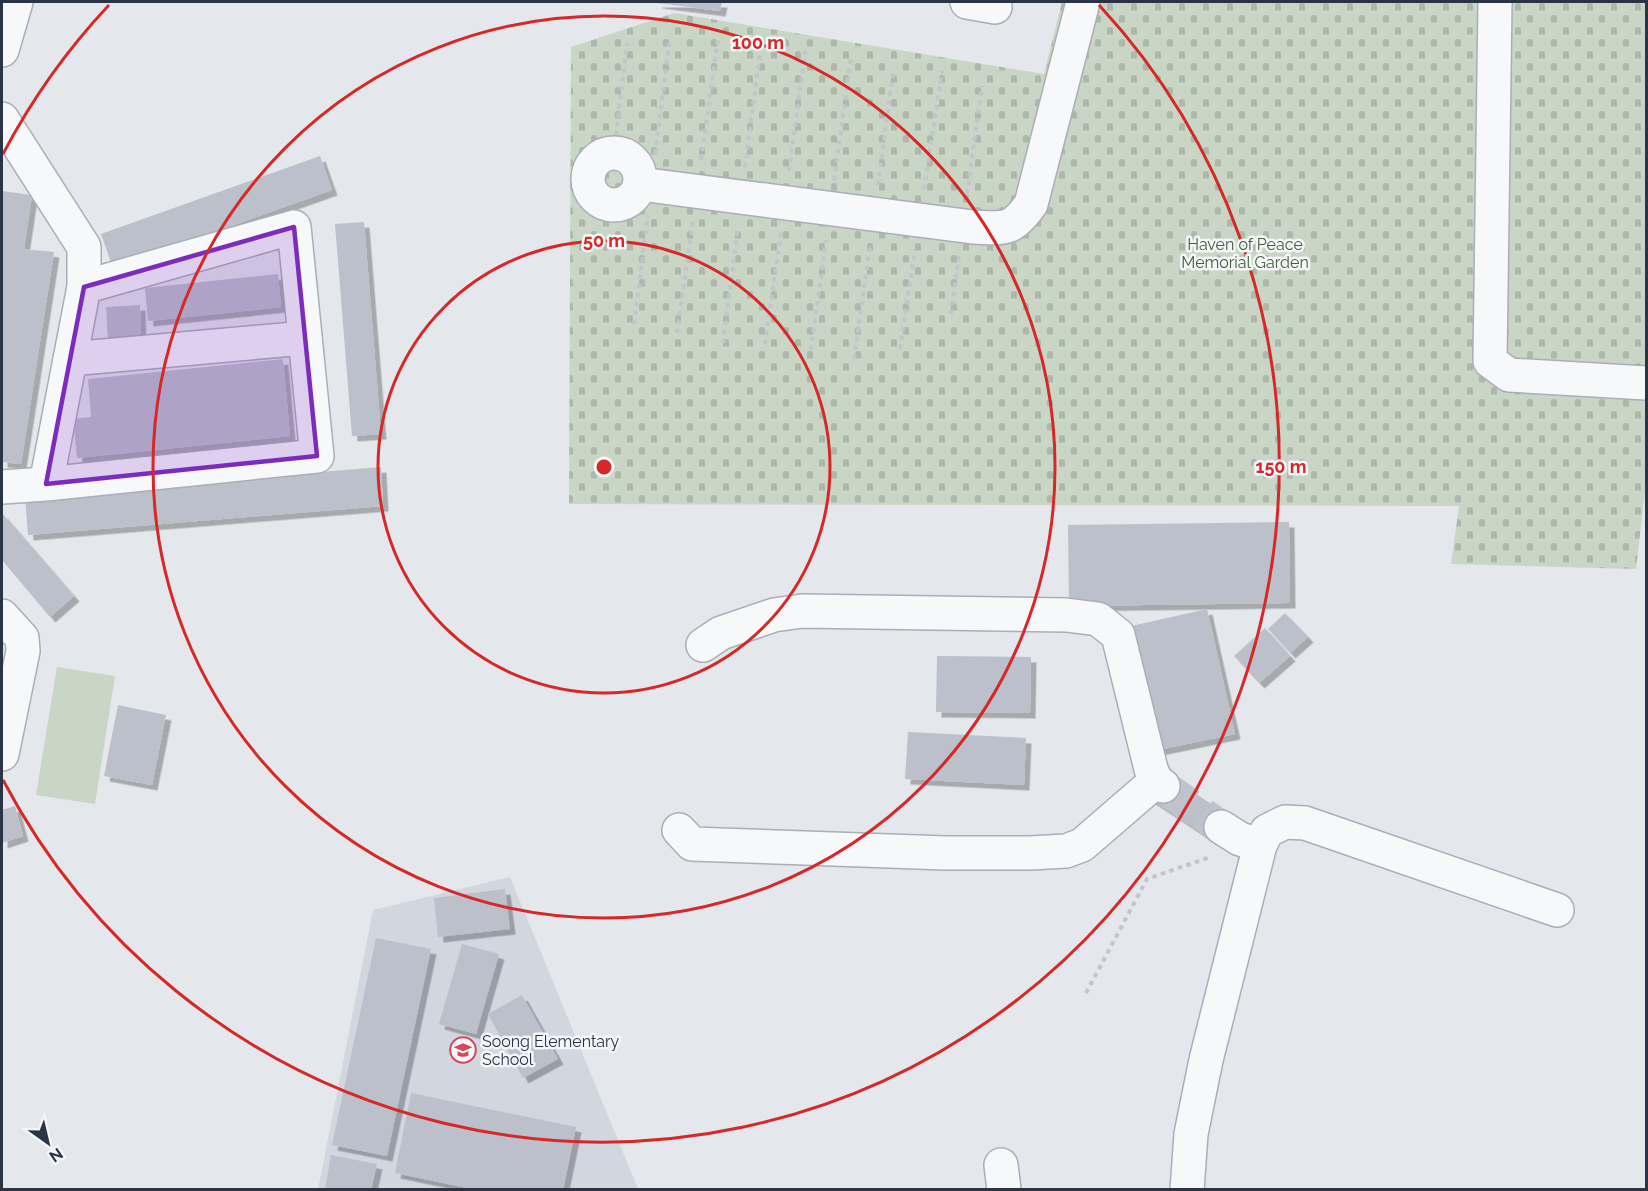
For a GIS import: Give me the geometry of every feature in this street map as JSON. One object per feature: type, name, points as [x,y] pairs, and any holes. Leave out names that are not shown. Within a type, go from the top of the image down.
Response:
[{"type":"street","points":[[2,50],[16,2]]},
{"type":"street","points":[[640,184],[974,227],[1005,228],[1020,219],[1031,204],[1083,2]]},
{"type":"street","points":[[1495,2],[1490,361],[1509,375],[1647,383]]},
{"type":"street","points":[[2,119],[84,247],[84,287],[46,483]]},
{"type":"street","points":[[614,153],[621,153],[630,158],[640,174],[637,193],[621,205],[599,202],[591,193],[587,183],[588,171],[593,162],[602,156],[614,153]]},
{"type":"street","points":[[2,487],[317,456],[294,227],[84,287]]},
{"type":"street","points":[[70,359],[305,338]]},
{"type":"street","points":[[679,830],[692,844],[946,853],[1065,851],[1082,845],[1159,783],[1151,769],[1118,635],[1098,619],[1066,615],[802,611],[774,615],[720,633],[703,645]]},
{"type":"street","points":[[2,616],[22,638],[23,651],[2,754]]},
{"type":"street","points":[[1187,1190],[1191,1134],[1206,1060],[1255,844],[1267,831],[1285,822],[1305,823],[1557,910]]},
{"type":"street","points":[[1221,827],[1255,844]]},
{"type":"path","points":[[614,153],[627,43]]},
{"type":"path","points":[[1086,993],[1147,879],[1255,844]]},
{"type":"highlighted area","points":[[294,227],[317,456],[46,484],[84,287]]},
{"type":"shaded area","name":"Soong Elementary School","points":[[510,877],[638,1189],[318,1190],[373,910]]},
{"type":"green space","name":"Haven of Peace Memorial Garden","points":[[1062,2],[1646,2],[1646,483],[1636,569],[1451,564],[1459,506],[569,504],[571,47],[674,13],[1044,74]]},
{"type":"green space","points":[[57,667],[115,676],[95,804],[36,795]]},
{"type":"building","points":[[657,2],[722,2],[720,11]]},
{"type":"building","points":[[320,156],[332,190],[113,268],[101,234]]},
{"type":"building","points":[[2,191],[32,195],[24,249],[54,252],[21,464],[2,462]]},
{"type":"building","points":[[364,222],[381,434],[352,436],[335,224]]},
{"type":"building","points":[[278,274],[281,307],[148,321],[145,288]]},
{"type":"building","points":[[140,305],[141,338],[108,340],[106,307]]},
{"type":"building","points":[[283,359],[290,436],[77,458],[73,419],[91,417],[88,379]]},
{"type":"building","points":[[381,467],[383,506],[28,535],[25,497]]},
{"type":"building","points":[[2,513],[74,596],[50,617],[2,560]]},
{"type":"building","points":[[1289,522],[1290,603],[1069,606],[1068,525]]},
{"type":"building","points":[[1207,609],[1235,734],[1153,751],[1127,627]]},
{"type":"building","points":[[1285,613],[1308,637],[1290,653],[1268,629]]},
{"type":"building","points":[[1265,628],[1290,656],[1259,683],[1234,656]]},
{"type":"building","points":[[937,656],[1031,657],[1030,713],[936,712]]},
{"type":"building","points":[[118,705],[166,715],[152,785],[104,776]]},
{"type":"building","points":[[908,732],[1026,738],[1024,785],[905,779]]},
{"type":"building","points":[[1172,778],[1228,815],[1214,841],[1149,798]]},
{"type":"building","points":[[15,806],[23,836],[2,843],[2,810]]},
{"type":"building","points":[[505,889],[510,929],[438,937],[434,898]]},
{"type":"building","points":[[376,938],[431,949],[387,1156],[332,1145]]},
{"type":"building","points":[[462,944],[499,954],[476,1034],[439,1024]]},
{"type":"building","points":[[522,995],[558,1059],[523,1078],[488,1014]]},
{"type":"building","points":[[411,1093],[576,1127],[563,1190],[477,1190],[395,1173]]},
{"type":"building","points":[[331,1155],[377,1164],[371,1190],[325,1190]]},
{"type":"tunnel","points":[[1163,786],[1221,827]]},
{"type":"place","name":"Soong Elementary School","points":[[463,1050]]}]
